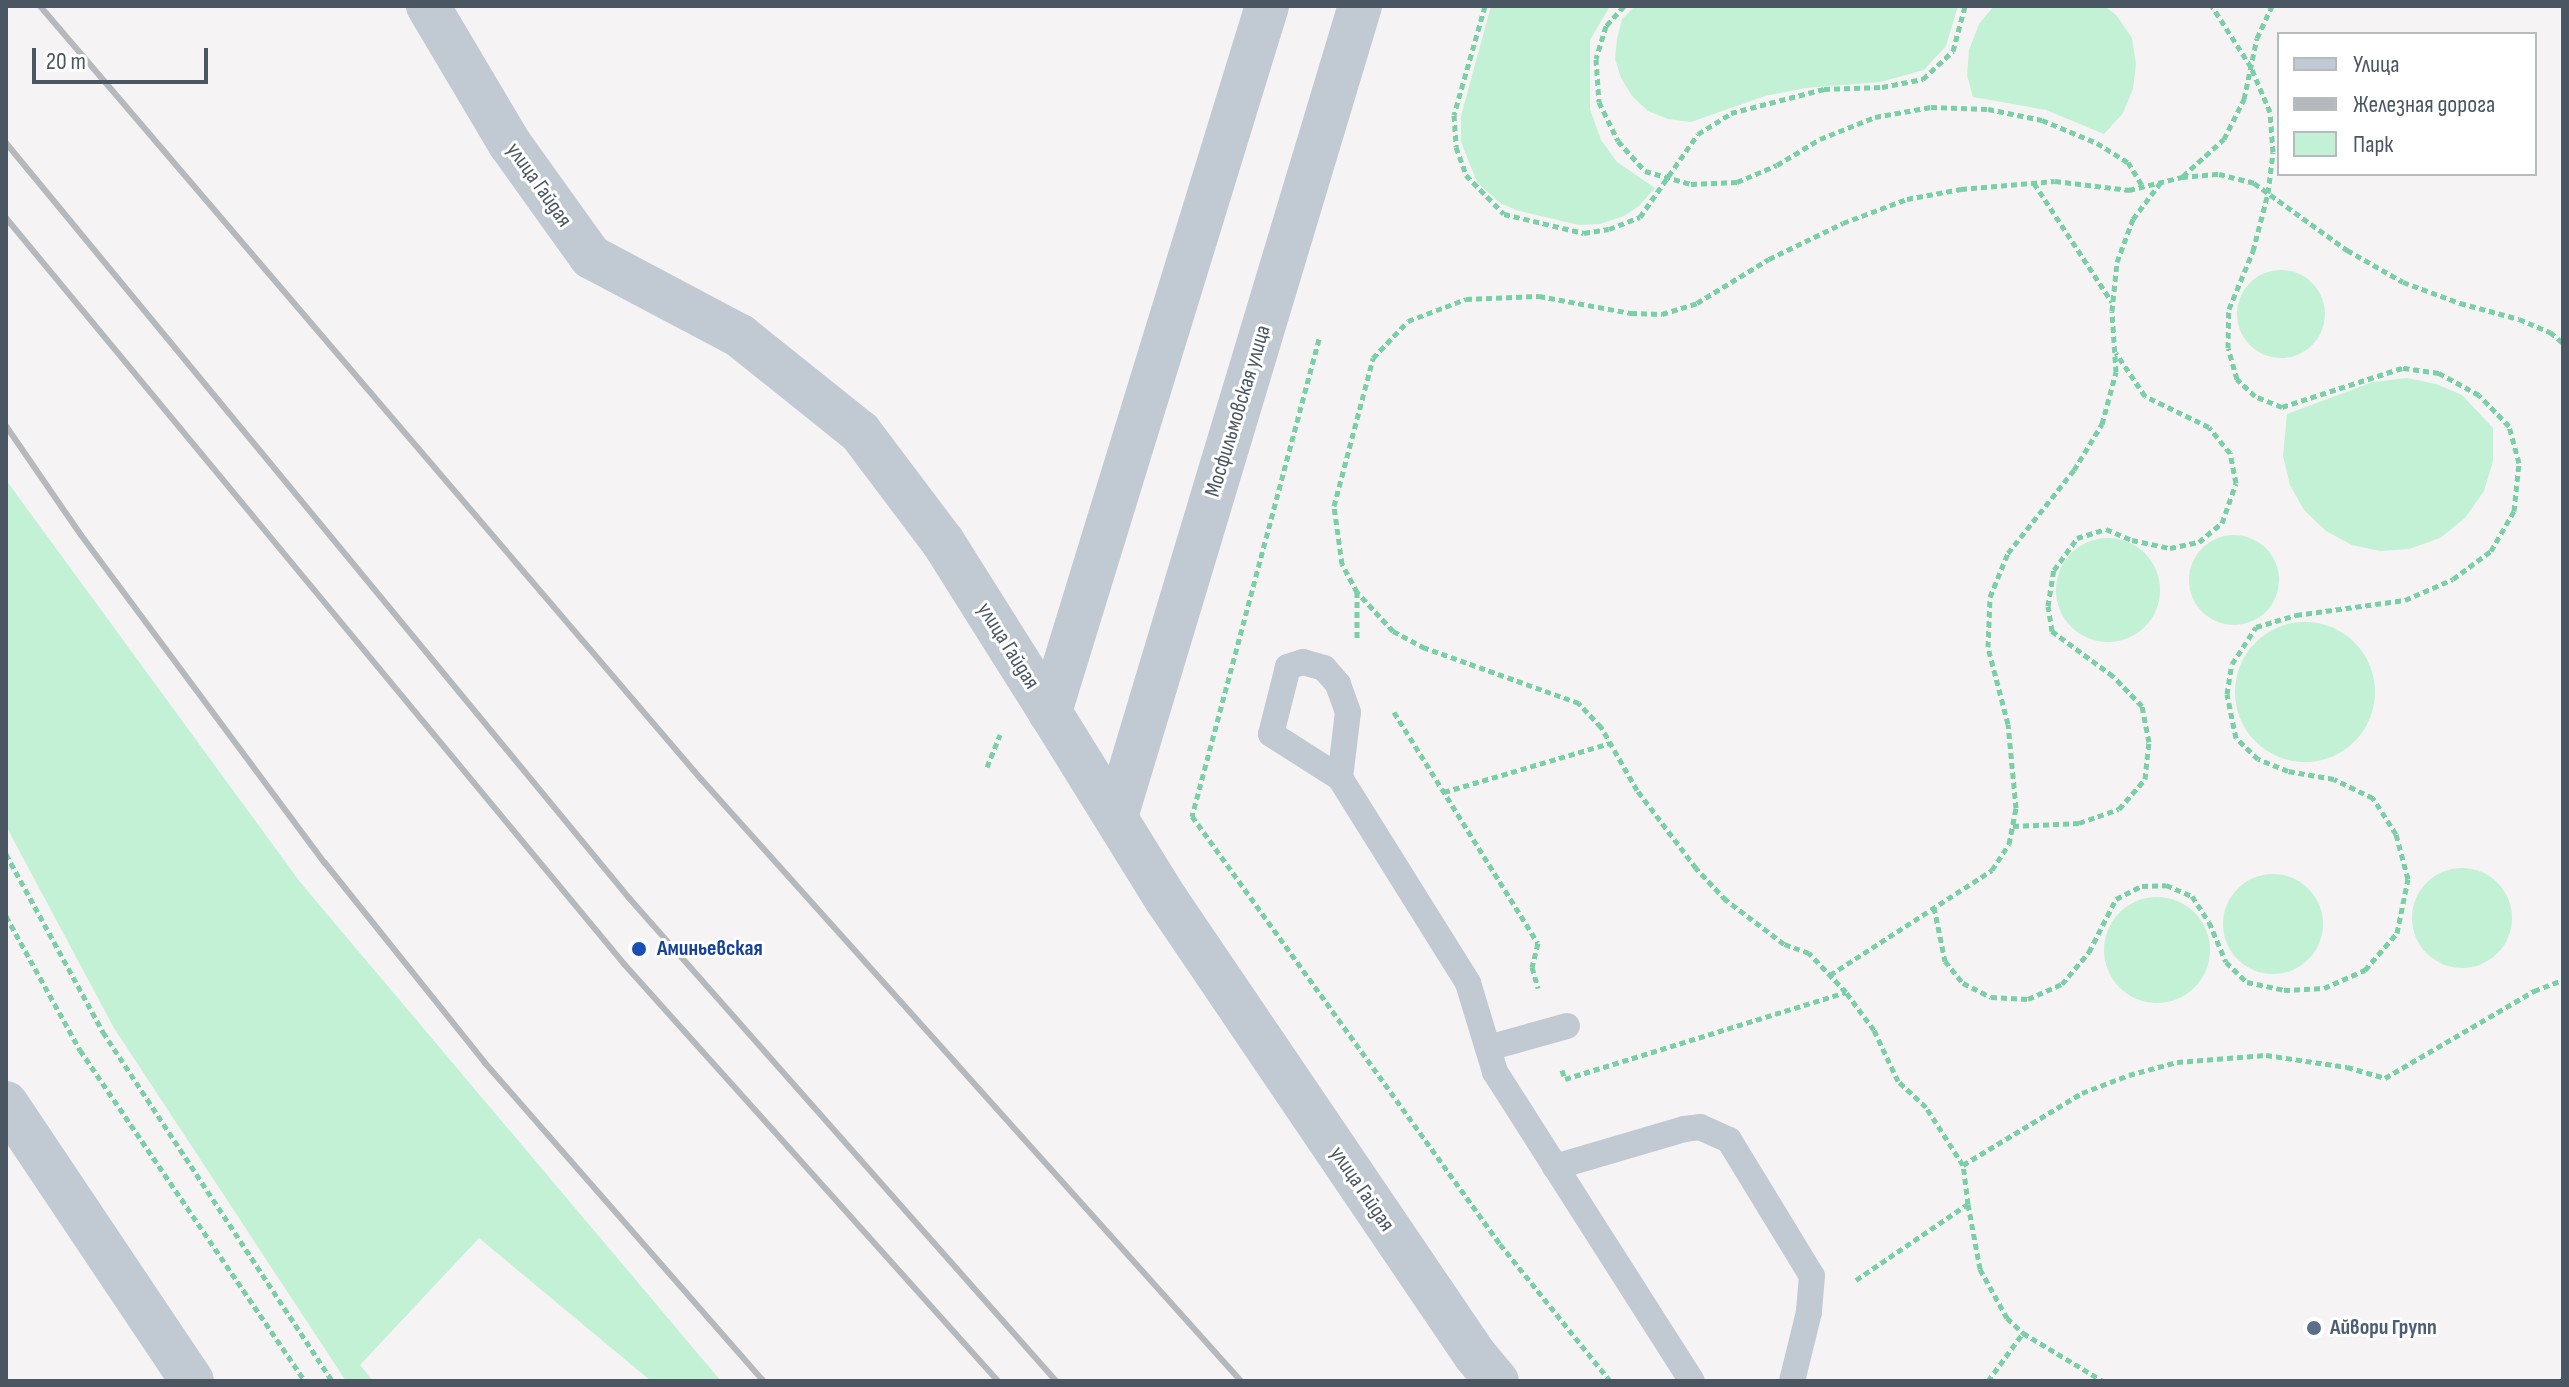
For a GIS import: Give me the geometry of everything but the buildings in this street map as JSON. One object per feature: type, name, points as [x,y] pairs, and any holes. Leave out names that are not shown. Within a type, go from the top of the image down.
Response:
[{"type":"street","name":"улица Гайдая","points":[[428,6],[510,144],[591,257],[740,336],[860,432],[943,542],[1166,899],[1475,1355],[1497,1381]]},
{"type":"street","points":[[1050,712],[1267,6]]},
{"type":"street","name":"Мосфильмовская улица","points":[[1116,817],[1360,6]]},
{"type":"street","points":[[6,1103],[192,1381]]},
{"type":"lane","points":[[1340,778],[1468,983],[1495,1072],[1692,1381]]},
{"type":"lane","points":[[1488,1048],[1559,1028]]},
{"type":"lane","points":[[1555,1167],[1684,1129],[1700,1127],[1729,1140],[1812,1276],[1797,1377]]},
{"type":"path","points":[[1485,6],[1454,115],[1456,147],[1466,175],[1486,199],[1504,214],[1584,233],[1609,229],[1640,217],[1698,134],[1731,113],[1824,89],[1882,87],[1923,79],[1953,51],[1965,6]]},
{"type":"path","points":[[1624,6],[1606,26],[1596,59],[1599,102],[1618,141],[1645,171],[1691,184],[1737,182],[1777,165],[1820,139],[1875,117],[1931,107],[1988,109],[2042,120],[2097,143],[2128,162],[2143,187]]},
{"type":"path","points":[[1934,907],[1945,961],[1963,983],[1991,997],[2028,999],[2062,984],[2089,952],[2116,899],[2142,886],[2166,885],[2192,896],[2209,922],[2226,962],[2247,982],[2284,990],[2324,988],[2365,970],[2397,933],[2408,879],[2396,834],[2373,798],[2334,779],[2288,771],[2258,759],[2236,738],[2227,694],[2232,664],[2256,627],[2296,615],[2405,600],[2453,579],[2491,551],[2514,511],[2519,463],[2509,426],[2479,395],[2439,373],[2402,368],[2282,407],[2255,396],[2237,379],[2228,348],[2229,309],[2253,251],[2268,193],[2273,152],[2270,112],[2251,67],[2212,6]]},
{"type":"path","points":[[2182,177],[2224,139],[2244,99],[2257,38],[2272,6]]},
{"type":"path","points":[[2103,1381],[2023,1333],[2007,1318],[1980,1269],[1963,1165],[1926,1107],[1898,1081],[1874,1030],[1846,992],[1809,953],[1784,944],[1726,900],[1696,868],[1579,703],[1425,648],[1393,631],[1357,592],[1342,564],[1334,506],[1373,358],[1408,321],[1466,299],[1539,296],[1631,313],[1662,314],[1697,303],[1781,253],[1843,223],[1907,199],[1961,189],[2055,181],[2129,190],[2182,177],[2219,174],[2254,183],[2347,250],[2403,282],[2460,303],[2519,319],[2550,332],[2563,343]]},
{"type":"path","points":[[1830,975],[1992,870],[2009,844],[2016,808],[2008,724],[1988,647],[1990,597],[2008,553],[2052,501],[2102,424],[2116,372],[2113,303],[2117,262],[2133,219],[2162,182]]},
{"type":"path","points":[[2034,183],[2113,303]]},
{"type":"path","points":[[2013,826],[2079,823],[2119,809],[2145,779],[2149,742],[2142,706],[2113,676],[2052,631],[2048,606],[2054,570],[2077,538],[2106,529],[2132,540],[2170,548],[2199,542],[2222,523],[2236,483],[2230,453],[2209,427],[2145,396],[2114,350]]},
{"type":"path","points":[[1357,592],[1357,652]]},
{"type":"path","points":[[1389,703],[1538,943],[1532,967],[1559,1028],[1565,1079],[1846,992]]},
{"type":"path","points":[[1444,792],[1610,743]]},
{"type":"path","points":[[6,854],[103,1032],[332,1381]]},
{"type":"path","points":[[6,916],[80,1050],[305,1381]]},
{"type":"path","points":[[1963,1165],[2082,1093],[2129,1075],[2177,1062],[2266,1055],[2333,1064],[2385,1078],[2534,991],[2563,980]]},
{"type":"path","points":[[1809,1312],[1968,1204]]},
{"type":"path","points":[[1988,1381],[2023,1333]]},
{"type":"green space","points":[[1491,6],[1610,6],[1590,40],[1590,109],[1601,140],[1617,162],[1655,188],[1639,206],[1624,216],[1600,224],[1579,225],[1516,210],[1500,203],[1477,182],[1461,142],[1461,116]]},
{"type":"green space","points":[[1635,6],[1958,6],[1946,46],[1924,70],[1880,82],[1805,88],[1765,96],[1691,122],[1668,119],[1648,111],[1632,96],[1621,78],[1615,59],[1617,39],[1622,19]]},
{"type":"green space","points":[[1994,6],[2105,6],[2117,16],[2132,38],[2136,64],[2133,89],[2123,113],[2104,134],[2046,110],[1973,97],[1967,75],[1969,50],[1979,24]]},
{"type":"green space","points":[[2281,270],[2298,274],[2312,283],[2321,297],[2325,314],[2321,331],[2312,345],[2298,354],[2281,358],[2264,354],[2250,345],[2241,331],[2237,314],[2241,297],[2250,283],[2264,274]]},
{"type":"green space","points":[[2407,378],[2436,384],[2462,395],[2493,428],[2493,461],[2484,491],[2465,518],[2440,538],[2409,549],[2380,551],[2352,545],[2326,531],[2304,510],[2290,485],[2283,456],[2287,414],[2373,382]]},
{"type":"green space","points":[[6,480],[300,882],[721,1381],[651,1381],[479,1238],[360,1365],[373,1381],[346,1381],[114,1028],[6,826]]},
{"type":"green space","points":[[2234,535],[2251,538],[2266,548],[2276,563],[2279,580],[2276,597],[2266,612],[2251,622],[2234,625],[2217,622],[2202,612],[2192,597],[2189,580],[2192,563],[2202,548],[2217,538]]},
{"type":"green space","points":[[2108,538],[2128,542],[2145,553],[2156,570],[2160,590],[2156,610],[2145,627],[2128,638],[2108,642],[2088,638],[2071,627],[2060,610],[2056,590],[2060,570],[2071,553],[2088,542]]},
{"type":"green space","points":[[2305,622],[2332,627],[2355,642],[2370,665],[2375,692],[2370,719],[2355,742],[2332,757],[2305,762],[2278,757],[2255,742],[2240,719],[2235,692],[2240,665],[2255,642],[2278,627]]},
{"type":"green space","points":[[2462,868],[2481,871],[2498,882],[2509,899],[2512,918],[2509,937],[2498,954],[2481,965],[2462,968],[2443,965],[2426,954],[2415,937],[2412,918],[2415,899],[2426,882],[2443,871]]},
{"type":"green space","points":[[2273,874],[2292,878],[2308,889],[2319,905],[2323,924],[2319,943],[2308,959],[2292,970],[2273,974],[2254,970],[2238,959],[2227,943],[2223,924],[2227,905],[2238,889],[2254,878]]},
{"type":"green space","points":[[2157,897],[2177,901],[2194,913],[2206,930],[2210,950],[2206,970],[2194,987],[2177,999],[2157,1003],[2137,999],[2120,987],[2108,970],[2104,950],[2108,930],[2120,913],[2137,901]]},
{"type":"railway","points":[[40,6],[701,779],[1241,1381]]},
{"type":"railway","points":[[6,143],[629,898],[1056,1381]]},
{"type":"railway","points":[[6,218],[624,964],[998,1381]]},
{"type":"railway","points":[[6,426],[81,535],[325,863],[485,1063],[763,1381]]},
{"type":"place","name":"Аминьевская","points":[[639,949]]},
{"type":"place","name":"Айвори Групп","points":[[2314,1328]]}]
